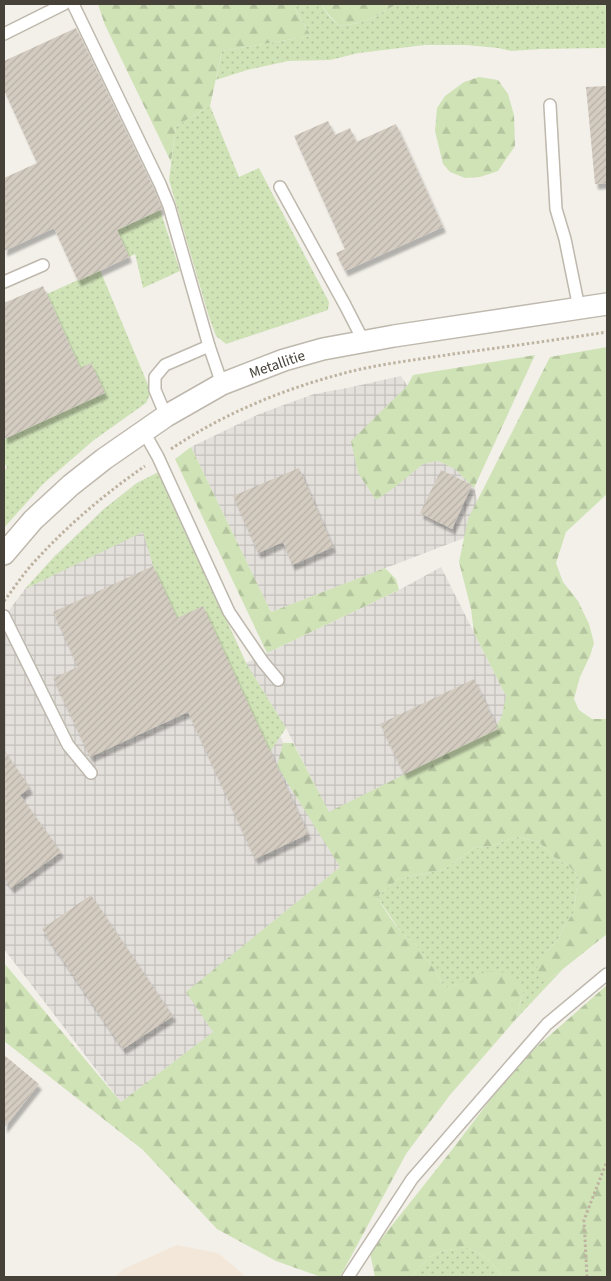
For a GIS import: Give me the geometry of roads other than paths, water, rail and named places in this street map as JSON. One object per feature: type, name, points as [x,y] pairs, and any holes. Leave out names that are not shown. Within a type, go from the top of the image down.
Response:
[{"type":"street","name":"Metallitie","points":[[4,554],[33,520],[71,485],[104,459],[166,416],[222,384],[284,360],[323,349],[404,334],[607,304]]},
{"type":"lane","points":[[4,34],[64,4]]},
{"type":"lane","points":[[73,4],[169,206],[209,346],[222,384]]},
{"type":"lane","points":[[550,104],[556,209],[565,238],[579,308]]},
{"type":"lane","points":[[280,187],[364,342]]},
{"type":"lane","points":[[4,282],[43,265]]},
{"type":"lane","points":[[166,416],[155,390],[155,377],[166,365],[209,346]]},
{"type":"lane","points":[[144,432],[158,457],[229,612],[262,662],[278,680]]},
{"type":"lane","points":[[4,616],[68,745],[92,773]]},
{"type":"lane","points":[[348,1277],[412,1179],[547,1024],[607,974]]}]
